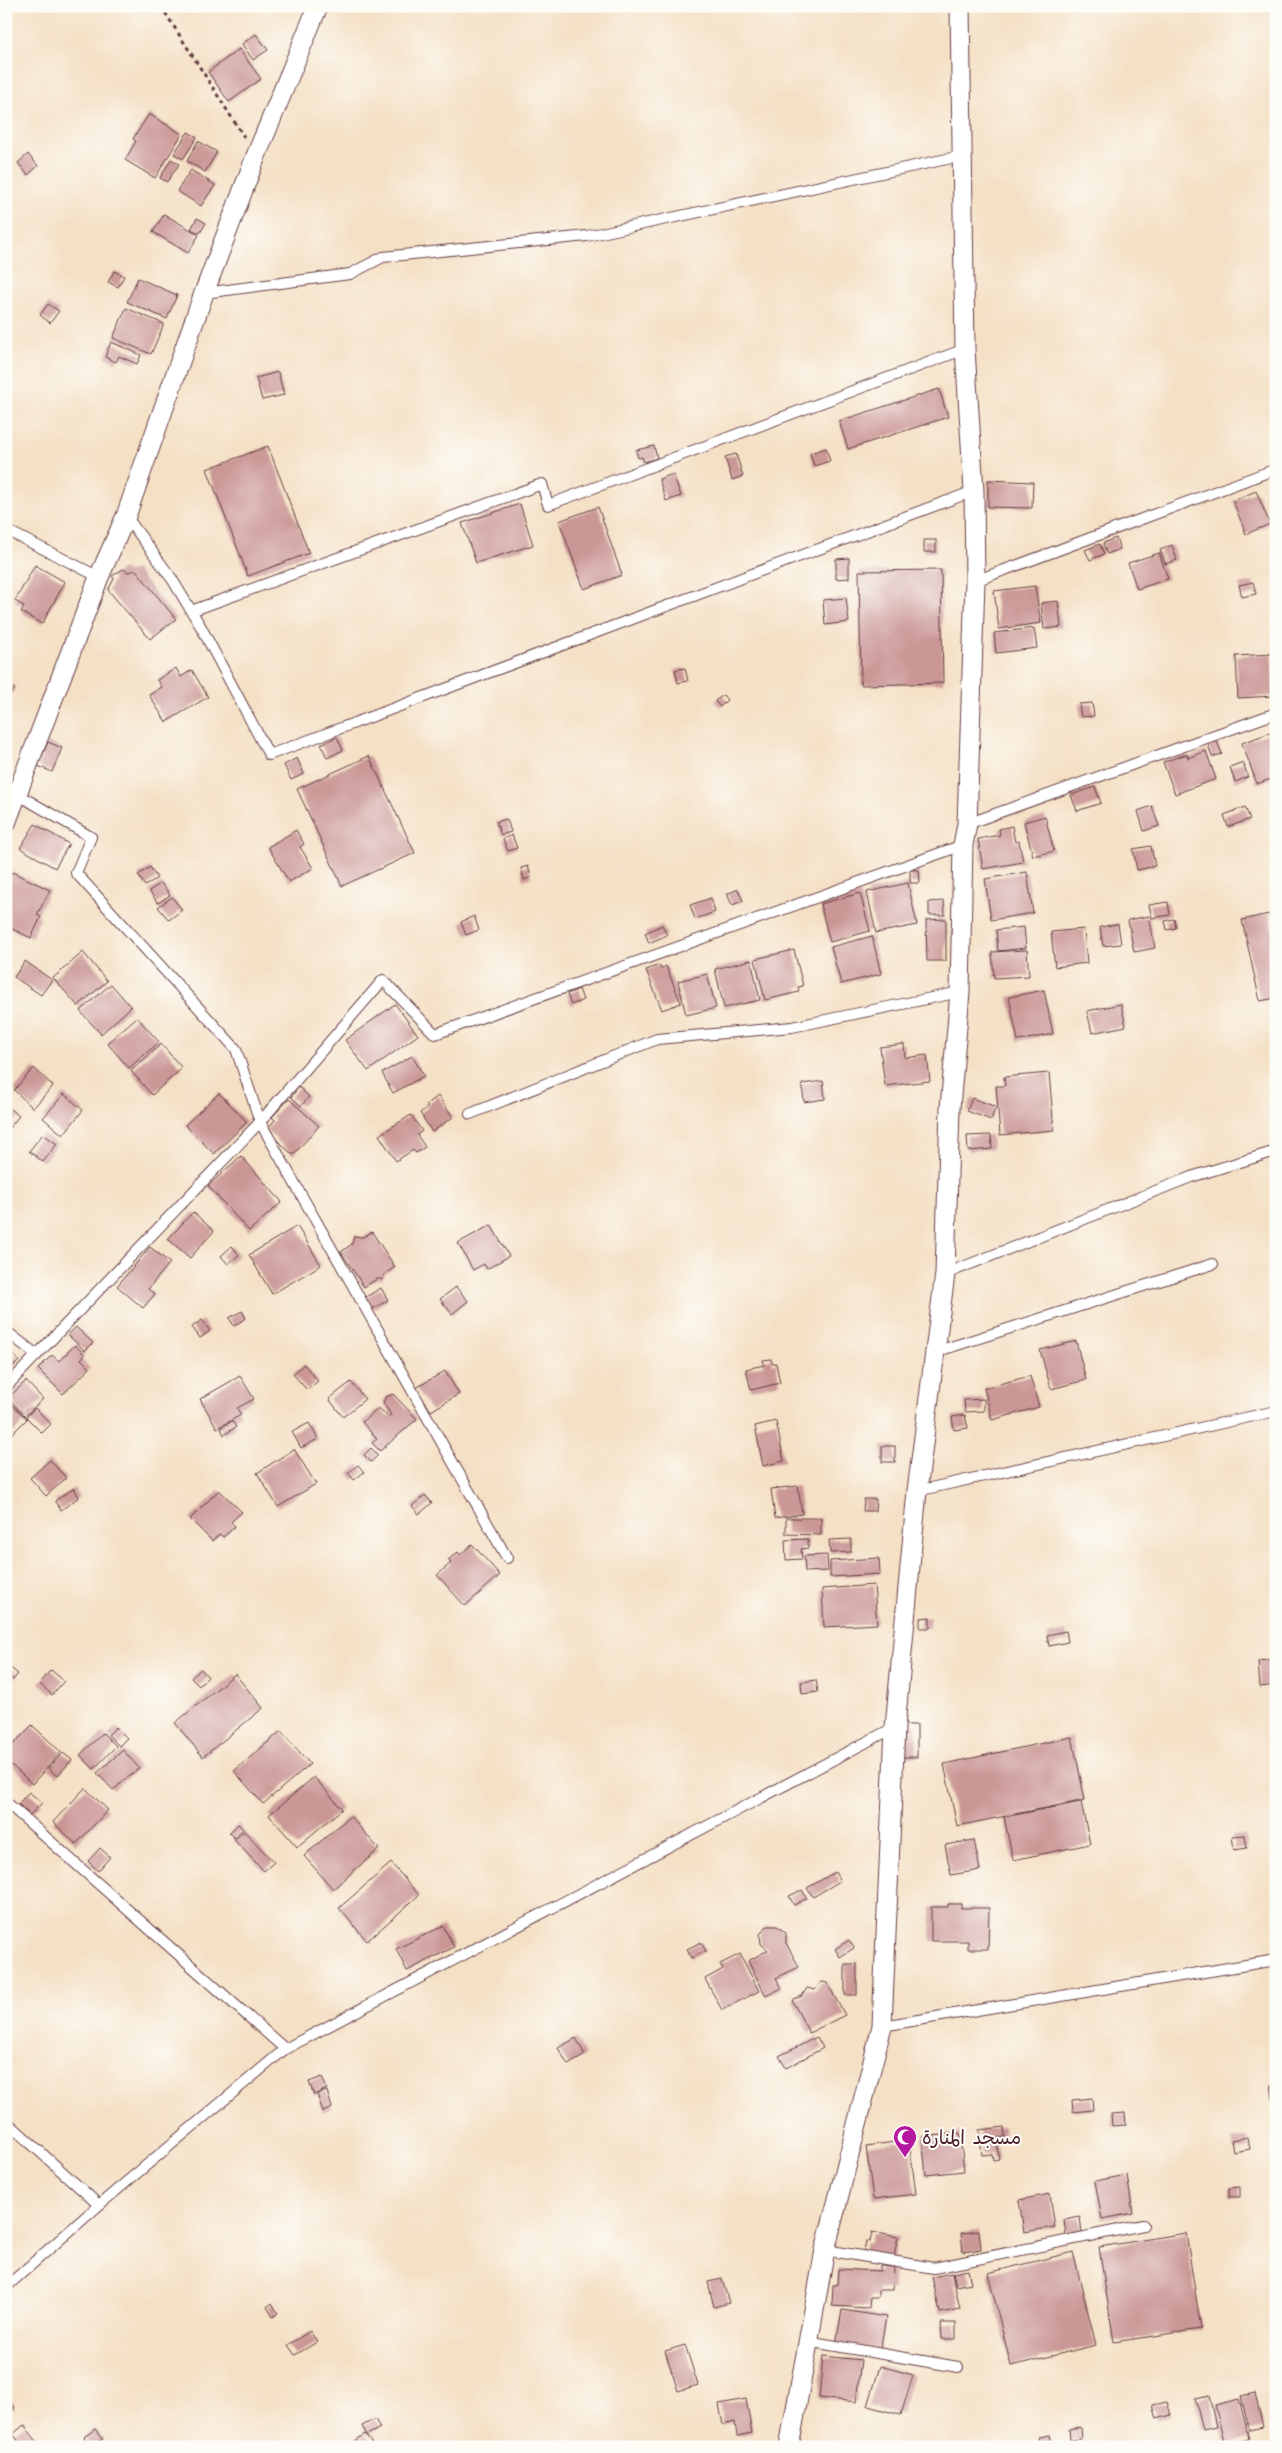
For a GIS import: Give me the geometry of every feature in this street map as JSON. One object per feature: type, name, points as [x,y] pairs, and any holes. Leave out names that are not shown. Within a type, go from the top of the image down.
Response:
[{"type":"street","points":[[6,823],[99,577],[126,516],[204,293],[256,156],[318,6]]},
{"type":"street","points":[[789,2447],[825,2250],[882,2026],[895,1727],[917,1491],[945,1274],[950,1108],[960,992],[963,845],[966,824],[975,581],[974,491],[965,349],[960,6]]},
{"type":"lane","points":[[204,293],[350,274],[383,257],[587,236],[961,156]]},
{"type":"lane","points":[[191,611],[542,484],[548,505],[965,349]]},
{"type":"lane","points":[[975,581],[1276,469]]},
{"type":"lane","points":[[126,516],[172,579],[269,755],[974,491]]},
{"type":"lane","points":[[6,530],[99,577]]},
{"type":"lane","points":[[966,824],[1276,713]]},
{"type":"lane","points":[[17,794],[90,837],[76,873],[236,1049],[260,1122],[507,1558]]},
{"type":"lane","points":[[6,1387],[260,1122],[383,980],[435,1034],[963,845]]},
{"type":"lane","points":[[470,1114],[658,1040],[792,1027],[960,992]]},
{"type":"lane","points":[[945,1274],[1191,1177],[1276,1151]]},
{"type":"lane","points":[[935,1352],[1213,1264]]},
{"type":"lane","points":[[6,1331],[37,1355]]},
{"type":"lane","points":[[917,1491],[1276,1411]]},
{"type":"lane","points":[[6,2287],[99,2205],[285,2049],[895,1727]]},
{"type":"lane","points":[[6,1802],[285,2049]]},
{"type":"lane","points":[[882,2026],[1276,1960]]},
{"type":"lane","points":[[6,2122],[99,2205]]},
{"type":"lane","points":[[825,2250],[934,2268],[1143,2225]]},
{"type":"lane","points":[[807,2341],[958,2367]]},
{"type":"path","points":[[161,6],[256,156]]},
{"type":"building","points":[[256,34],[268,50],[253,60],[242,44]]},
{"type":"building","points":[[239,49],[261,79],[229,102],[208,72]]},
{"type":"building","points":[[149,114],[182,134],[155,178],[125,160],[136,141],[133,139]]},
{"type":"building","points":[[188,132],[197,137],[183,159],[174,154]]},
{"type":"building","points":[[198,141],[217,152],[205,172],[187,161]]},
{"type":"building","points":[[28,154],[38,166],[28,175],[18,163]]},
{"type":"building","points":[[171,159],[179,164],[167,182],[160,178]]},
{"type":"building","points":[[191,170],[215,185],[201,206],[177,191]]},
{"type":"building","points":[[164,214],[199,235],[188,253],[153,232]]},
{"type":"building","points":[[197,218],[206,223],[200,233],[191,229]]},
{"type":"building","points":[[114,271],[124,276],[118,287],[108,282]]},
{"type":"building","points":[[138,278],[177,295],[167,319],[127,302]]},
{"type":"building","points":[[48,304],[59,311],[50,323],[40,315]]},
{"type":"building","points":[[126,308],[164,324],[151,354],[113,338]]},
{"type":"building","points":[[111,342],[141,355],[137,364],[119,356],[116,362],[105,357]]},
{"type":"building","points":[[278,372],[284,395],[262,400],[256,378]]},
{"type":"building","points":[[939,389],[948,417],[848,449],[839,421]]},
{"type":"building","points":[[268,446],[309,553],[248,576],[207,469]]},
{"type":"building","points":[[654,446],[657,458],[644,462],[642,457],[638,458],[636,450]]},
{"type":"building","points":[[826,448],[830,461],[814,466],[810,453]]},
{"type":"building","points":[[736,454],[743,476],[732,480],[725,457]]},
{"type":"building","points":[[673,474],[681,496],[666,501],[659,479]]},
{"type":"building","points":[[988,480],[1033,482],[1032,508],[988,507]]},
{"type":"building","points":[[1256,491],[1270,524],[1246,534],[1233,501]]},
{"type":"building","points":[[520,504],[533,545],[476,563],[462,523]]},
{"type":"building","points":[[598,507],[622,575],[584,589],[559,521]]},
{"type":"building","points":[[1116,538],[1120,549],[1107,554],[1103,543]]},
{"type":"building","points":[[924,540],[936,540],[936,552],[924,552]]},
{"type":"building","points":[[1100,544],[1104,554],[1090,560],[1085,550]]},
{"type":"building","points":[[1172,545],[1177,560],[1165,564],[1160,550]]},
{"type":"building","points":[[1159,553],[1168,579],[1137,589],[1128,563]]},
{"type":"building","points":[[849,558],[849,578],[836,579],[836,559]]},
{"type":"building","points":[[35,565],[65,582],[42,624],[21,612],[24,606],[15,601]]},
{"type":"building","points":[[123,569],[128,572],[136,570],[176,619],[150,639],[108,590],[114,579],[112,576]]},
{"type":"building","points":[[941,570],[943,683],[861,685],[859,571]]},
{"type":"building","points":[[1253,582],[1256,594],[1242,597],[1239,585]]},
{"type":"building","points":[[1035,586],[1041,623],[999,629],[994,591]]},
{"type":"building","points":[[846,598],[849,622],[825,625],[823,600]]},
{"type":"building","points":[[1058,601],[1061,627],[1044,629],[1041,603]]},
{"type":"building","points":[[1034,628],[1037,648],[996,653],[994,633]]},
{"type":"building","points":[[1272,654],[1274,696],[1238,698],[1236,656]]},
{"type":"building","points":[[176,668],[181,677],[192,670],[208,697],[166,722],[149,695],[162,687],[157,680]]},
{"type":"building","points":[[685,668],[688,681],[678,683],[675,670]]},
{"type":"building","points":[[6,681],[15,689],[6,699]]},
{"type":"building","points":[[723,695],[727,700],[720,707],[715,701]]},
{"type":"building","points":[[1092,703],[1094,716],[1081,717],[1079,704]]},
{"type":"building","points":[[1275,731],[1276,777],[1257,784],[1242,743]]},
{"type":"building","points":[[337,737],[343,750],[327,758],[321,744]]},
{"type":"building","points":[[1217,741],[1222,754],[1212,757],[1208,744]]},
{"type":"building","points":[[48,742],[62,748],[52,772],[38,766]]},
{"type":"building","points":[[1206,751],[1216,779],[1175,794],[1163,762],[1187,754],[1188,758]]},
{"type":"building","points":[[369,756],[415,853],[342,886],[297,789]]},
{"type":"building","points":[[297,758],[304,774],[291,780],[284,765]]},
{"type":"building","points":[[1243,762],[1248,777],[1235,782],[1230,767]]},
{"type":"building","points":[[1095,787],[1101,803],[1077,811],[1071,795]]},
{"type":"building","points":[[1152,806],[1159,826],[1144,831],[1138,811]]},
{"type":"building","points":[[1245,807],[1250,819],[1228,827],[1224,815]]},
{"type":"building","points":[[1045,816],[1054,851],[1033,856],[1024,822]]},
{"type":"building","points":[[507,819],[511,832],[501,835],[496,822]]},
{"type":"building","points":[[35,824],[69,844],[55,868],[20,848]]},
{"type":"building","points":[[1012,826],[1015,842],[1019,841],[1023,862],[983,869],[978,839],[1000,835],[999,829]]},
{"type":"building","points":[[296,830],[304,844],[300,847],[313,868],[289,882],[268,847]]},
{"type":"building","points":[[512,835],[517,848],[508,851],[503,839]]},
{"type":"building","points":[[1151,846],[1155,866],[1137,870],[1133,849]]},
{"type":"building","points":[[528,866],[531,877],[524,880],[521,868]]},
{"type":"building","points":[[150,867],[157,878],[145,886],[138,875]]},
{"type":"building","points":[[910,870],[919,870],[920,883],[910,883]]},
{"type":"building","points":[[12,872],[50,890],[37,915],[41,917],[31,938],[6,926],[6,884]]},
{"type":"building","points":[[1027,872],[1033,913],[991,920],[985,879]]},
{"type":"building","points":[[161,883],[170,895],[158,903],[149,891]]},
{"type":"building","points":[[908,883],[917,925],[876,933],[867,892]]},
{"type":"building","points":[[738,889],[743,901],[732,905],[727,894]]},
{"type":"building","points":[[860,893],[870,931],[830,942],[820,904]]},
{"type":"building","points":[[172,897],[182,910],[169,920],[158,907]]},
{"type":"building","points":[[711,898],[715,912],[695,919],[690,905]]},
{"type":"building","points":[[944,901],[945,915],[929,915],[929,902]]},
{"type":"building","points":[[1168,902],[1170,915],[1152,918],[1149,905]]},
{"type":"building","points":[[1269,914],[1276,946],[1276,998],[1260,1001],[1242,920]]},
{"type":"building","points":[[474,916],[479,930],[466,935],[461,922]]},
{"type":"building","points":[[1149,916],[1155,948],[1134,952],[1128,920]]},
{"type":"building","points":[[946,919],[946,961],[927,961],[926,920]]},
{"type":"building","points":[[1174,919],[1176,928],[1167,930],[1165,921]]},
{"type":"building","points":[[1118,924],[1121,944],[1103,946],[1100,927]]},
{"type":"building","points":[[662,925],[667,935],[649,943],[645,933]]},
{"type":"building","points":[[1024,927],[1026,948],[998,951],[996,930]]},
{"type":"building","points":[[1084,929],[1087,963],[1055,967],[1051,932]]},
{"type":"building","points":[[872,936],[881,974],[841,984],[831,947]]},
{"type":"building","points":[[794,950],[803,986],[798,987],[799,992],[765,1000],[755,959]]},
{"type":"building","points":[[1027,950],[1029,976],[994,978],[992,952]]},
{"type":"building","points":[[83,952],[107,981],[78,1006],[53,978]]},
{"type":"building","points":[[751,960],[760,1000],[724,1008],[715,969]]},
{"type":"building","points":[[25,961],[52,980],[41,995],[14,977]]},
{"type":"building","points":[[659,965],[661,969],[666,966],[681,1003],[662,1010],[646,970]]},
{"type":"building","points":[[707,974],[716,1008],[686,1015],[678,981]]},
{"type":"building","points":[[111,984],[131,1007],[101,1034],[80,1011]]},
{"type":"building","points":[[579,989],[583,1000],[571,1005],[567,994]]},
{"type":"building","points":[[1044,990],[1053,1034],[1018,1041],[1009,997]]},
{"type":"building","points":[[395,1004],[418,1035],[368,1071],[345,1040]]},
{"type":"building","points":[[1121,1004],[1126,1026],[1092,1033],[1087,1011]]},
{"type":"building","points":[[137,1017],[159,1042],[129,1068],[107,1043]]},
{"type":"building","points":[[161,1044],[182,1068],[152,1095],[131,1071]]},
{"type":"building","points":[[904,1044],[905,1058],[927,1055],[930,1081],[885,1086],[880,1047]]},
{"type":"building","points":[[412,1056],[424,1076],[393,1093],[382,1073]]},
{"type":"building","points":[[34,1068],[53,1086],[33,1108],[14,1090]]},
{"type":"building","points":[[1049,1073],[1054,1130],[1000,1135],[996,1086],[1005,1086],[1004,1077]]},
{"type":"building","points":[[823,1081],[825,1099],[804,1102],[802,1084]]},
{"type":"building","points":[[299,1087],[309,1097],[301,1106],[291,1097]]},
{"type":"building","points":[[219,1093],[247,1122],[214,1154],[185,1125]]},
{"type":"building","points":[[64,1094],[83,1110],[63,1135],[43,1118]]},
{"type":"building","points":[[438,1096],[453,1117],[432,1132],[420,1113],[428,1107],[426,1105]]},
{"type":"building","points":[[972,1098],[996,1107],[991,1120],[967,1111]]},
{"type":"building","points":[[289,1099],[319,1126],[293,1155],[266,1130],[275,1120],[272,1117]]},
{"type":"building","points":[[6,1106],[19,1116],[6,1132]]},
{"type":"building","points":[[411,1115],[422,1131],[417,1135],[425,1147],[416,1153],[413,1150],[396,1161],[379,1135]]},
{"type":"building","points":[[43,1134],[57,1144],[43,1162],[29,1151]]},
{"type":"building","points":[[991,1135],[992,1149],[968,1151],[967,1136]]},
{"type":"building","points":[[241,1156],[282,1202],[249,1231],[208,1186]]},
{"type":"building","points":[[193,1212],[214,1231],[190,1258],[168,1239]]},
{"type":"building","points":[[491,1225],[509,1256],[487,1269],[484,1264],[473,1270],[458,1243]]},
{"type":"building","points":[[297,1226],[321,1265],[272,1294],[249,1255]]},
{"type":"building","points":[[372,1232],[395,1267],[385,1274],[383,1279],[377,1279],[364,1287],[341,1252],[352,1244],[354,1236],[363,1237]]},
{"type":"building","points":[[232,1246],[239,1255],[228,1264],[221,1256]]},
{"type":"building","points":[[150,1247],[170,1263],[148,1289],[155,1294],[143,1308],[117,1286]]},
{"type":"building","points":[[456,1287],[468,1301],[452,1314],[440,1299]]},
{"type":"building","points":[[381,1288],[388,1300],[371,1310],[364,1298]]},
{"type":"building","points":[[242,1311],[246,1318],[234,1326],[229,1318]]},
{"type":"building","points":[[202,1320],[210,1331],[200,1338],[192,1327]]},
{"type":"building","points":[[76,1327],[93,1343],[85,1351],[68,1335]]},
{"type":"building","points":[[1076,1341],[1086,1380],[1051,1389],[1040,1350]]},
{"type":"building","points":[[75,1345],[85,1355],[81,1359],[90,1368],[63,1394],[38,1369],[52,1355],[59,1361]]},
{"type":"building","points":[[6,1348],[19,1361],[6,1373]]},
{"type":"building","points":[[771,1359],[772,1364],[776,1363],[780,1383],[751,1390],[746,1369],[764,1365],[763,1360]]},
{"type":"building","points":[[304,1364],[318,1381],[307,1390],[293,1374]]},
{"type":"building","points":[[445,1371],[459,1394],[431,1411],[416,1388]]},
{"type":"building","points":[[240,1376],[254,1399],[237,1408],[241,1415],[217,1428],[200,1399]]},
{"type":"building","points":[[1030,1376],[1039,1407],[992,1420],[984,1388]]},
{"type":"building","points":[[26,1381],[43,1399],[25,1416],[8,1398]]},
{"type":"building","points":[[351,1382],[365,1399],[343,1417],[329,1399]]},
{"type":"building","points":[[393,1394],[417,1419],[380,1451],[372,1443],[377,1439],[362,1422],[379,1408],[388,1417],[391,1415],[383,1402],[386,1397]]},
{"type":"building","points":[[6,1399],[27,1419],[6,1440]]},
{"type":"building","points":[[984,1399],[984,1411],[965,1412],[964,1400]]},
{"type":"building","points":[[35,1408],[51,1424],[42,1433],[26,1417]]},
{"type":"building","points":[[965,1415],[968,1428],[954,1430],[952,1417]]},
{"type":"building","points":[[232,1421],[236,1427],[224,1435],[221,1428]]},
{"type":"building","points":[[776,1421],[784,1461],[763,1466],[755,1426]]},
{"type":"building","points":[[309,1423],[318,1439],[301,1448],[292,1432]]},
{"type":"building","points":[[882,1446],[895,1446],[895,1462],[882,1462]]},
{"type":"building","points":[[371,1448],[378,1455],[371,1462],[364,1455]]},
{"type":"building","points":[[294,1449],[316,1484],[278,1507],[257,1473]]},
{"type":"building","points":[[50,1460],[66,1478],[46,1496],[30,1478]]},
{"type":"building","points":[[358,1465],[364,1472],[354,1480],[348,1473]]},
{"type":"building","points":[[798,1486],[802,1514],[775,1518],[771,1489]]},
{"type":"building","points":[[74,1488],[79,1497],[61,1510],[55,1501]]},
{"type":"building","points":[[219,1490],[242,1512],[231,1522],[235,1526],[223,1537],[220,1534],[212,1541],[190,1519]]},
{"type":"building","points":[[425,1495],[432,1503],[419,1514],[412,1506]]},
{"type":"building","points":[[864,1499],[876,1499],[875,1511],[863,1511]]},
{"type":"building","points":[[786,1518],[821,1518],[821,1535],[786,1534]]},
{"type":"building","points":[[808,1539],[808,1548],[801,1549],[802,1559],[786,1560],[785,1540]]},
{"type":"building","points":[[851,1539],[851,1552],[830,1553],[829,1540]]},
{"type":"building","points":[[472,1544],[500,1575],[465,1606],[437,1575],[451,1563],[448,1560],[458,1552],[460,1555]]},
{"type":"building","points":[[827,1555],[828,1571],[805,1572],[804,1556]]},
{"type":"building","points":[[879,1558],[880,1574],[830,1577],[830,1561]]},
{"type":"building","points":[[874,1585],[877,1624],[824,1627],[822,1589]]},
{"type":"building","points":[[930,1617],[930,1628],[920,1628],[920,1618]]},
{"type":"building","points":[[1066,1631],[1068,1642],[1049,1646],[1047,1635]]},
{"type":"building","points":[[1276,1659],[1276,1685],[1260,1687],[1258,1661]]},
{"type":"building","points":[[6,1664],[18,1674],[13,1680],[6,1675]]},
{"type":"building","points":[[201,1669],[208,1677],[199,1686],[191,1678]]},
{"type":"building","points":[[51,1670],[64,1681],[52,1695],[39,1683]]},
{"type":"building","points":[[235,1674],[263,1708],[203,1757],[175,1723]]},
{"type":"building","points":[[816,1680],[818,1692],[802,1694],[801,1682]]},
{"type":"building","points":[[32,1725],[61,1752],[32,1784],[6,1760],[6,1752]]},
{"type":"building","points":[[901,1725],[917,1725],[917,1757],[901,1757]]},
{"type":"building","points":[[116,1727],[127,1738],[119,1746],[108,1735]]},
{"type":"building","points":[[281,1731],[310,1764],[263,1804],[234,1771]]},
{"type":"building","points":[[103,1733],[116,1746],[94,1769],[80,1755]]},
{"type":"building","points":[[1072,1737],[1085,1800],[957,1826],[944,1764]]},
{"type":"building","points":[[123,1750],[139,1768],[113,1790],[97,1773]]},
{"type":"building","points":[[63,1753],[72,1760],[57,1776],[48,1768]]},
{"type":"building","points":[[314,1777],[342,1809],[297,1847],[269,1815]]},
{"type":"building","points":[[85,1788],[108,1810],[76,1844],[53,1822]]},
{"type":"building","points":[[29,1792],[42,1803],[30,1815],[18,1804]]},
{"type":"building","points":[[1081,1802],[1090,1844],[1013,1860],[1004,1817]]},
{"type":"building","points":[[350,1816],[379,1849],[333,1889],[304,1856]]},
{"type":"building","points":[[238,1824],[243,1829],[234,1838],[229,1833]]},
{"type":"building","points":[[244,1831],[274,1862],[264,1871],[234,1840]]},
{"type":"building","points":[[1245,1835],[1247,1848],[1234,1850],[1232,1836]]},
{"type":"building","points":[[974,1840],[980,1870],[951,1875],[945,1845]]},
{"type":"building","points":[[100,1848],[110,1857],[98,1871],[88,1861]]},
{"type":"building","points":[[391,1863],[419,1895],[367,1941],[339,1908]]},
{"type":"building","points":[[835,1872],[840,1881],[813,1897],[807,1888]]},
{"type":"building","points":[[802,1890],[807,1898],[794,1905],[789,1896]]},
{"type":"building","points":[[948,1904],[961,1904],[961,1908],[989,1908],[988,1949],[968,1949],[968,1941],[931,1941],[931,1907],[948,1907]]},
{"type":"building","points":[[443,1926],[454,1947],[407,1971],[396,1949]]},
{"type":"building","points":[[767,1926],[777,1926],[786,1933],[786,1943],[799,1967],[776,1978],[782,1988],[766,1996],[748,1961],[768,1950],[761,1944],[760,1934]]},
{"type":"building","points":[[849,1940],[854,1948],[840,1957],[835,1949]]},
{"type":"building","points":[[701,1942],[706,1951],[691,1958],[687,1949]]},
{"type":"building","points":[[740,1954],[759,1991],[722,2010],[705,1979],[723,1969],[720,1964]]},
{"type":"building","points":[[845,1964],[857,1964],[857,1995],[845,1995]]},
{"type":"building","points":[[823,1982],[827,1983],[845,2015],[809,2033],[793,2002],[794,1999],[802,1996],[807,1988],[815,1990]]},
{"type":"building","points":[[817,2037],[823,2048],[786,2068],[779,2056]]},
{"type":"building","points":[[576,2038],[585,2055],[568,2065],[558,2048]]},
{"type":"building","points":[[322,2077],[327,2089],[314,2095],[309,2082]]},
{"type":"building","points":[[1276,2084],[1276,2112],[1275,2112],[1271,2085]]},
{"type":"building","points":[[327,2091],[332,2108],[323,2112],[317,2094]]},
{"type":"building","points":[[1092,2098],[1093,2110],[1073,2112],[1072,2100]]},
{"type":"building","points":[[1125,2113],[1126,2125],[1112,2126],[1111,2114]]},
{"type":"building","points":[[1004,2127],[1005,2137],[996,2138],[999,2159],[993,2160],[992,2154],[982,2155],[979,2130]]},
{"type":"building","points":[[960,2133],[964,2171],[926,2175],[922,2137]]},
{"type":"building","points":[[1248,2137],[1250,2149],[1234,2152],[1232,2140]]},
{"type":"building","points":[[909,2140],[916,2194],[873,2199],[866,2146]]},
{"type":"building","points":[[1127,2175],[1133,2213],[1102,2219],[1095,2181]]},
{"type":"building","points":[[1240,2187],[1240,2197],[1229,2197],[1229,2188]]},
{"type":"building","points":[[1050,2194],[1055,2227],[1024,2232],[1019,2200]]},
{"type":"building","points":[[1080,2217],[1082,2233],[1066,2235],[1064,2220]]},
{"type":"building","points":[[979,2231],[981,2249],[963,2252],[961,2233]]},
{"type":"building","points":[[872,2232],[898,2237],[893,2261],[863,2255],[866,2241],[870,2242]]},
{"type":"building","points":[[1186,2233],[1201,2329],[1114,2342],[1099,2247]]},
{"type":"building","points":[[1073,2252],[1096,2345],[1011,2366],[988,2273]]},
{"type":"building","points":[[880,2266],[894,2267],[893,2290],[878,2290],[878,2297],[870,2297],[869,2308],[832,2306],[833,2285],[837,2285],[838,2269],[880,2271]]},
{"type":"building","points":[[968,2270],[971,2283],[956,2286],[953,2273]]},
{"type":"building","points":[[952,2273],[960,2309],[940,2313],[932,2277]]},
{"type":"building","points":[[722,2279],[729,2303],[714,2307],[708,2282]]},
{"type":"building","points":[[272,2303],[278,2313],[273,2317],[267,2307]]},
{"type":"building","points":[[842,2310],[886,2317],[880,2351],[836,2344]]},
{"type":"building","points":[[941,2323],[956,2323],[956,2339],[942,2339]]},
{"type":"building","points":[[310,2331],[317,2342],[295,2355],[288,2345]]},
{"type":"building","points":[[685,2345],[698,2385],[678,2391],[665,2351]]},
{"type":"building","points":[[823,2356],[861,2360],[856,2402],[819,2398]]},
{"type":"building","points":[[880,2366],[913,2375],[901,2415],[868,2406]]},
{"type":"building","points":[[1255,2393],[1263,2427],[1249,2430],[1241,2396]]},
{"type":"building","points":[[1209,2396],[1216,2426],[1203,2429],[1195,2399]]},
{"type":"building","points":[[746,2399],[752,2433],[737,2436],[735,2422],[723,2425],[719,2404]]},
{"type":"building","points":[[1239,2399],[1249,2439],[1225,2445],[1215,2405]]},
{"type":"building","points":[[9,2400],[15,2408],[6,2414],[6,2402]]},
{"type":"building","points":[[1167,2402],[1171,2415],[1157,2419],[1153,2405]]},
{"type":"building","points":[[375,2419],[380,2428],[367,2435],[362,2426]]},
{"type":"building","points":[[24,2425],[39,2444],[35,2447],[23,2447],[13,2434]]},
{"type":"building","points":[[1080,2427],[1081,2439],[1070,2440],[1069,2429]]},
{"type":"building","points":[[95,2429],[103,2439],[92,2447],[84,2437]]},
{"type":"building","points":[[365,2434],[374,2447],[346,2447]]},
{"type":"building","points":[[1050,2435],[1052,2444],[1041,2446],[1039,2437]]},
{"type":"place","name":"مسجد المنارة","points":[[905,2158]]}]
